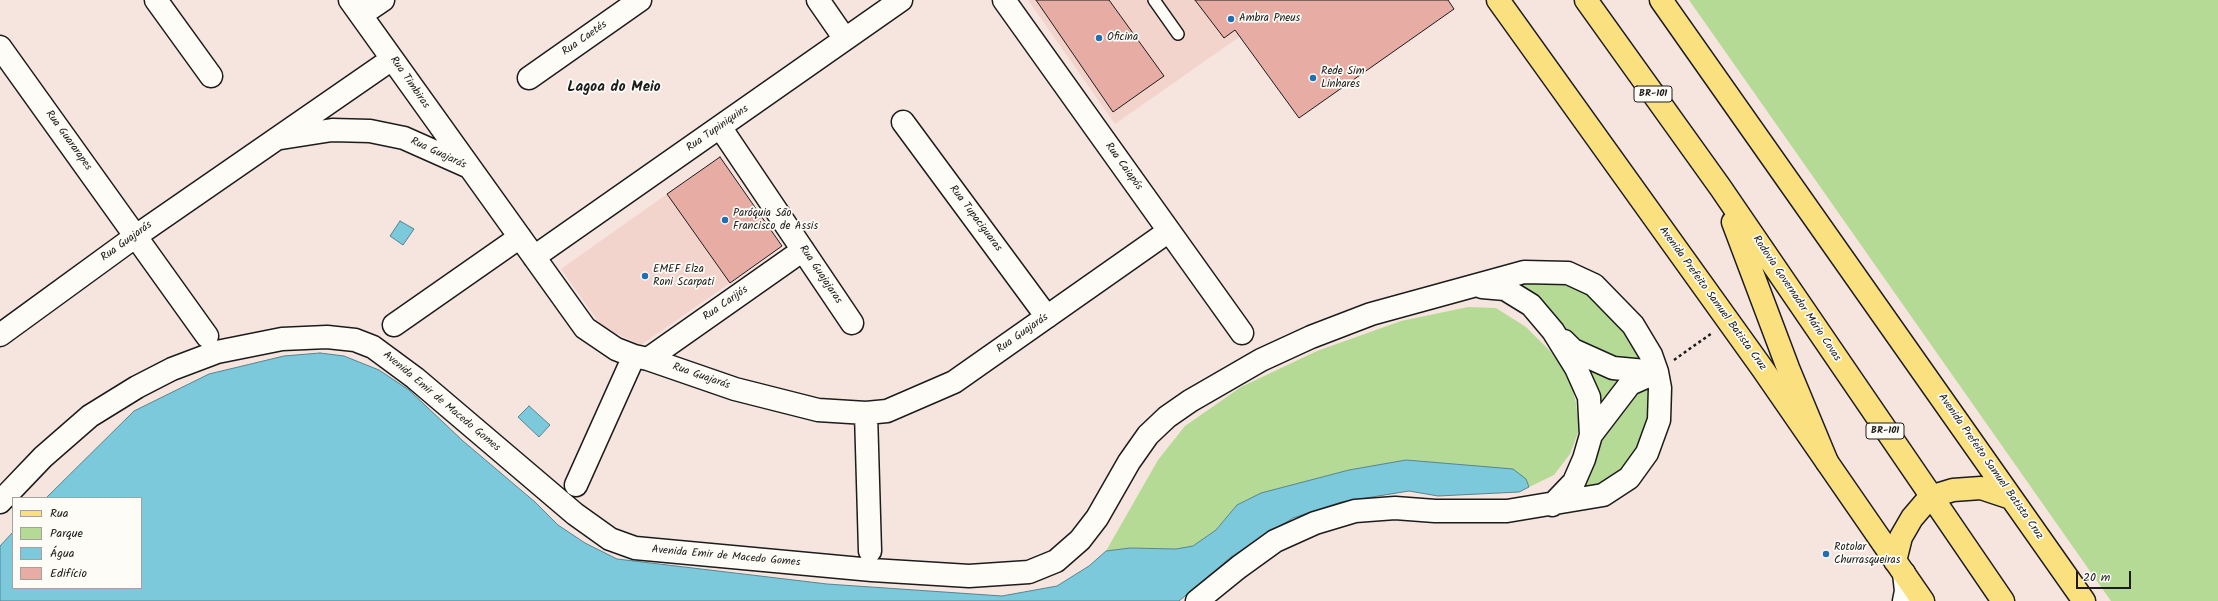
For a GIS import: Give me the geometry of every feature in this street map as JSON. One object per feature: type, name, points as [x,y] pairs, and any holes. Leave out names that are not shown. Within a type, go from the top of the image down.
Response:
[{"type":"main road","name":"Avenida Prefeito Samuel Batista Cruz","points":[[1498,0],[1827,462],[1905,588]]},
{"type":"main road","name":"Rodovia Governador Mário Covas","points":[[1586,0],[1720,187],[2002,601]]},
{"type":"main road","name":"Avenida Prefeito Samuel Batista Cruz","points":[[1661,0],[2084,601]]},
{"type":"main road","points":[[1720,187],[1788,368],[1827,462]]},
{"type":"main road","points":[[1905,588],[1901,538],[1912,518],[1930,497],[1953,490],[1981,488],[2011,498]]},
{"type":"street","points":[[156,0],[211,76]]},
{"type":"street","points":[[356,8],[383,0]]},
{"type":"street","points":[[818,0],[846,39]]},
{"type":"street","name":"Rua Tupiniquins","points":[[534,257],[901,0]]},
{"type":"street","name":"Rua Caiapós","points":[[1004,0],[1242,333]]},
{"type":"street","name":"Rua Caetés","points":[[529,78],[630,3]]},
{"type":"street","name":"Rua Timbiras","points":[[356,8],[468,166]]},
{"type":"street","name":"Rua Guararapes","points":[[0,47],[207,336]]},
{"type":"street","name":"Rua Guajarás","points":[[0,335],[136,236],[392,59]]},
{"type":"street","name":"Rua Tupaciguaras","points":[[903,122],[1047,317]]},
{"type":"street","name":"Rua Guajajaras","points":[[720,127],[852,323]]},
{"type":"street","name":"Rua Guajarás","points":[[276,139],[332,130],[370,131],[404,138],[468,166],[585,328],[616,349],[641,358],[735,389],[818,410],[866,413],[887,411],[954,382],[1169,231]]},
{"type":"street","points":[[394,325],[520,237]]},
{"type":"street","name":"Rua Carijós","points":[[641,358],[803,250]]},
{"type":"street","name":"Avenida Emir de Macedo Gomes","points":[[0,502],[43,457],[90,416],[136,387],[172,369],[217,352],[282,339],[327,337],[355,340],[373,347],[415,378],[575,514],[610,539],[635,548],[879,570],[969,576],[1029,572],[1056,561],[1080,540],[1096,518],[1129,462],[1148,435],[1167,417],[1190,401],[1260,360],[1310,337],[1371,314],[1524,272],[1568,273],[1594,285],[1633,325],[1651,355],[1657,372],[1660,388],[1659,420],[1647,453],[1629,478],[1603,495],[1552,505],[1507,511],[1435,511],[1394,508],[1355,511],[1315,523],[1275,541],[1239,567],[1197,601]]},
{"type":"street","name":"Avenida Emir de Macedo Gomes","points":[[1471,286],[1505,289],[1531,305],[1553,331],[1576,368],[1589,397],[1591,435],[1584,459],[1574,482],[1552,505]]},
{"type":"street","points":[[1553,331],[1573,350],[1613,368],[1657,372]]},
{"type":"street","points":[[576,485],[641,358]]},
{"type":"street","points":[[1591,435],[1630,384],[1657,372]]},
{"type":"street","points":[[866,413],[870,551]]},
{"type":"lane","points":[[1154,0],[1178,34]]},
{"type":"path","points":[[1657,372],[1716,330]]},
{"type":"shaded area","points":[[1028,0],[1292,0],[1115,124]]},
{"type":"shaded area","name":"EMEF Elza Roni Scarpati","points":[[667,194],[730,283],[641,345],[602,327],[561,269]]},
{"type":"green space","points":[[1689,0],[2218,0],[2218,601],[2111,601]]},
{"type":"green space","points":[[1524,272],[1568,273],[1616,305],[1660,388],[1629,478],[1552,505],[1584,459],[1576,368],[1505,289]]},
{"type":"green space","points":[[1468,307],[1496,308],[1526,327],[1550,351],[1569,375],[1576,403],[1579,430],[1570,454],[1554,475],[1529,487],[1526,479],[1485,467],[1406,460],[1349,470],[1261,493],[1237,505],[1216,530],[1193,546],[1176,549],[1130,548],[1106,551],[1158,460],[1185,426],[1241,387],[1317,351],[1401,321]]},
{"type":"water","points":[[400,221],[414,229],[403,245],[390,236]]},
{"type":"water","points":[[320,353],[344,356],[379,370],[409,390],[463,441],[535,502],[558,525],[585,543],[617,559],[827,584],[1002,596],[1057,586],[1089,566],[1106,551],[1130,548],[1176,549],[1193,546],[1216,530],[1237,505],[1261,493],[1349,470],[1406,460],[1513,469],[1526,479],[1529,487],[1519,492],[1438,496],[1409,491],[1341,502],[1293,518],[1231,557],[1179,601],[0,601],[0,546],[12,533],[12,589],[142,589],[142,497],[47,497],[134,411],[209,374],[284,356]]},
{"type":"water","points":[[529,406],[550,425],[539,437],[518,417]]},
{"type":"building","name":"Oficina","points":[[1036,0],[1109,0],[1164,76],[1113,112]]},
{"type":"building","name":"Rede Sim Linhares","points":[[1195,0],[1448,0],[1454,9],[1299,118],[1235,30],[1224,38]]},
{"type":"building","name":"Paróquia São Francisco de Assis","points":[[720,157],[782,246],[730,283],[667,194]]},
{"type":"place","name":"Ambra Pneus","points":[[1231,19]]},
{"type":"place","name":"Oficina","points":[[1099,38]]},
{"type":"place","name":"Rede Sim Linhares","points":[[1313,78]]},
{"type":"place","name":"Paróquia São Francisco de Assis","points":[[725,220]]},
{"type":"place","name":"EMEF Elza Roni Scarpati","points":[[645,276]]},
{"type":"place","name":"Rotolar Churrasqueiras","points":[[1826,554]]},
{"type":"district","name":"Lagoa do Meio","points":[[614,88]]}]
